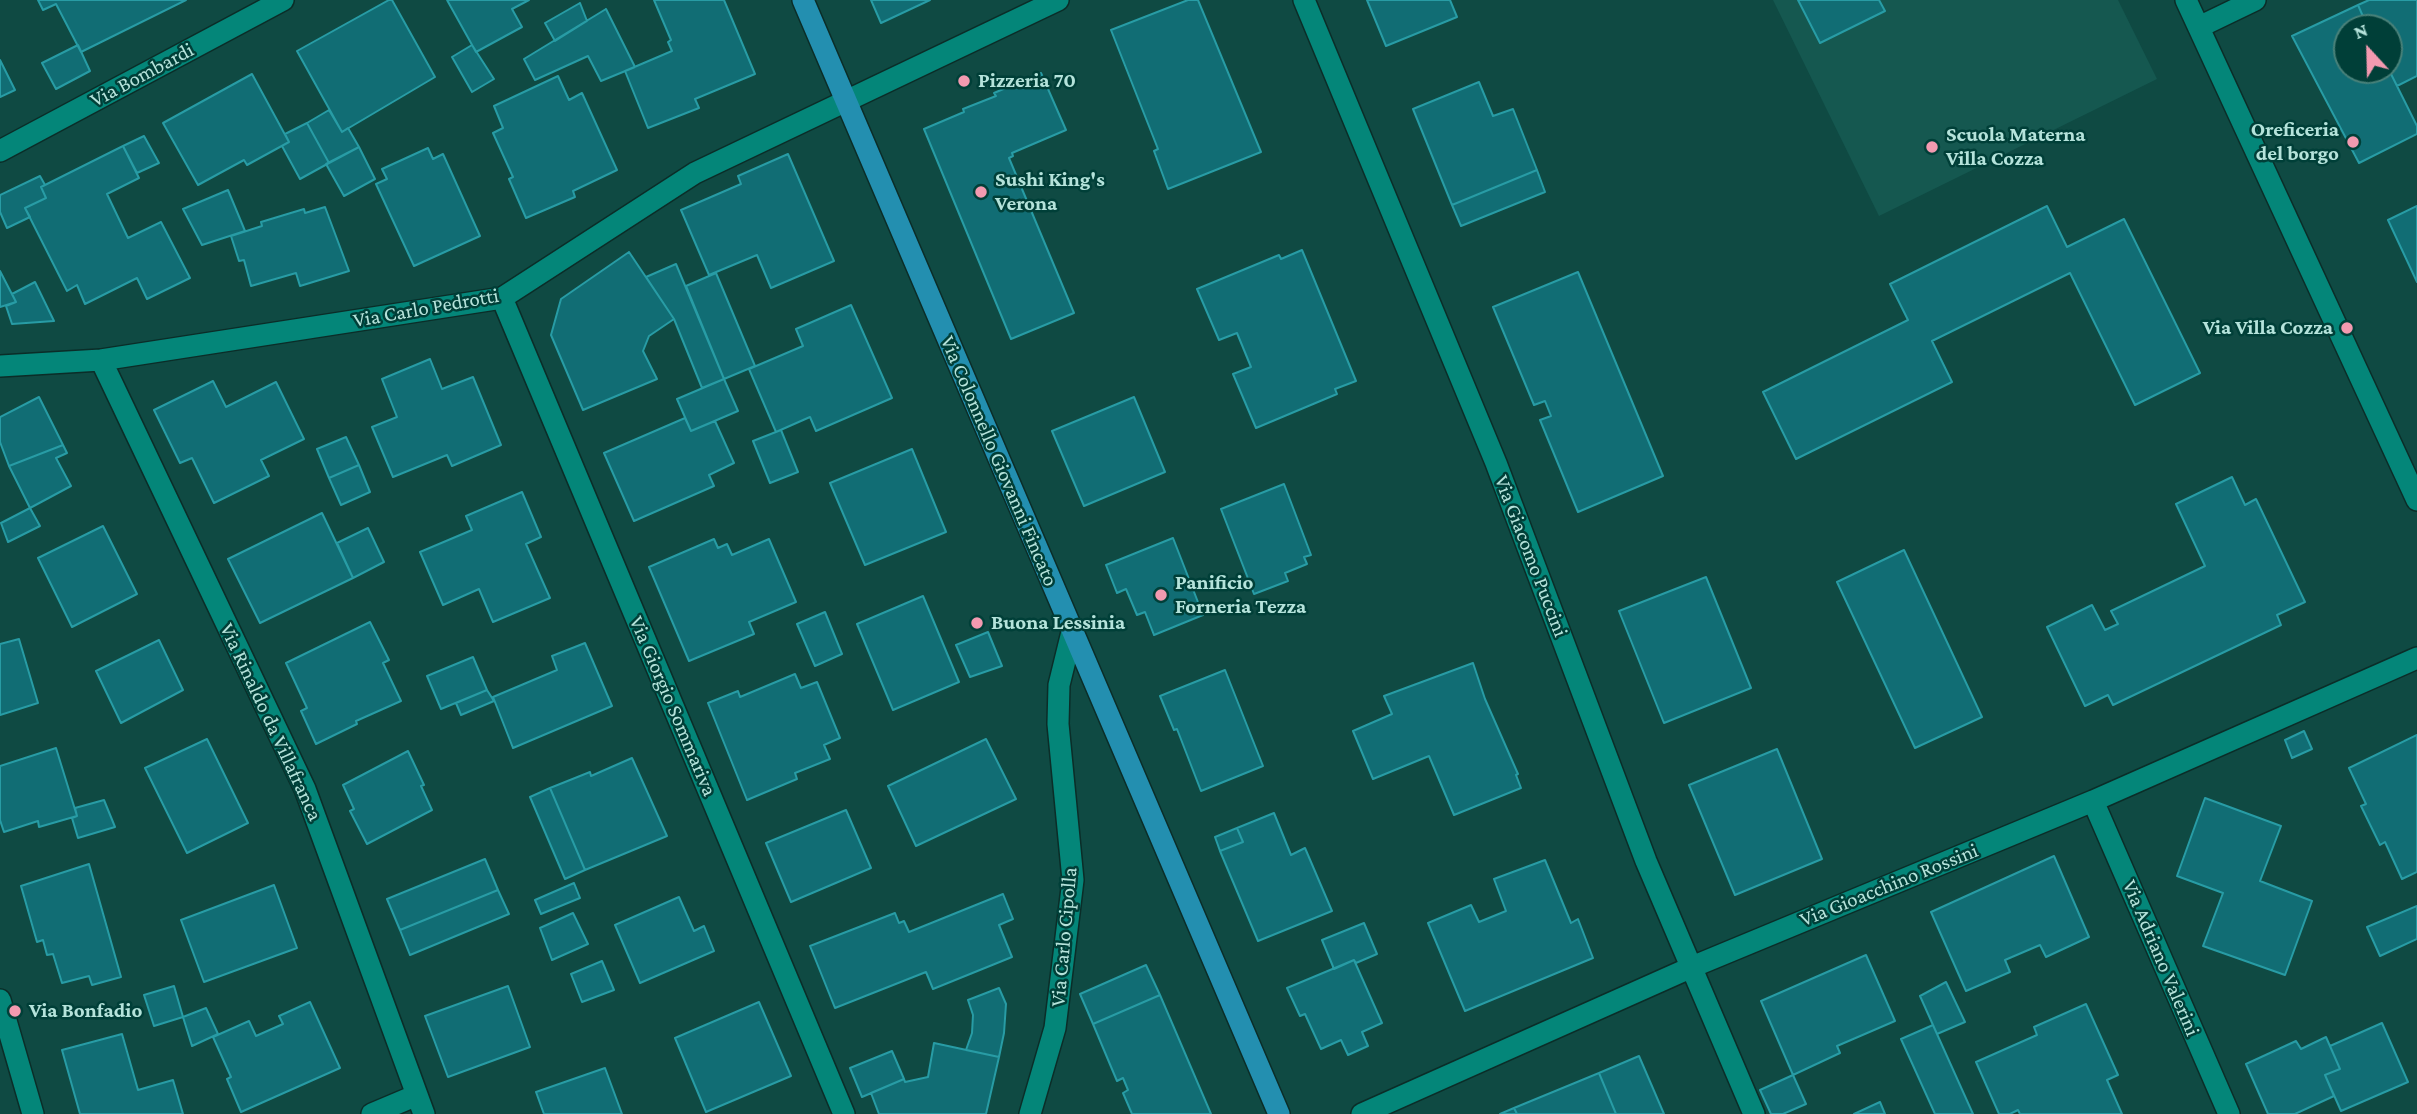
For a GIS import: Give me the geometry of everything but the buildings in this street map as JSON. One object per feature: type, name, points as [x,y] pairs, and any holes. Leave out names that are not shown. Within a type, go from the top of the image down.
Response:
[{"type":"main road","name":"Via Colonnello Giovanni Fincato","points":[[803,0],[1279,1114]]},
{"type":"street","name":"Via Bombardi","points":[[0,151],[283,0]]},
{"type":"street","name":"Via Carlo Pedrotti","points":[[0,366],[101,360],[502,298],[695,173],[1058,0]]},
{"type":"street","name":"Via Giacomo Puccini","points":[[1304,0],[1496,463],[1646,861],[1754,1114]]},
{"type":"street","points":[[2186,0],[2417,500]]},
{"type":"street","points":[[2199,27],[2255,0]]},
{"type":"street","name":"Via Giorgio Sommariva","points":[[502,298],[844,1114]]},
{"type":"street","name":"Via Rinaldo da Villafranca","points":[[101,360],[305,789],[421,1105],[372,1114]]},
{"type":"street","name":"Via Carlo Cipolla","points":[[1030,1114],[1055,1028],[1073,880],[1058,724],[1059,685],[1072,632]]},
{"type":"street","name":"Via Gioacchino Rossini","points":[[1362,1114],[1692,967],[2093,801],[2417,658]]},
{"type":"street","name":"Via Adriano Valerini","points":[[2093,801],[2229,1114]]},
{"type":"street","points":[[0,1000],[33,1114]]},
{"type":"shaded area","name":"Scuola Materna Villa Cozza","points":[[1773,0],[2118,0],[2157,79],[1879,216]]},
{"type":"place","name":"Pizzeria 70","points":[[964,81]]},
{"type":"place","name":"Oreficeria del borgo","points":[[2353,142]]},
{"type":"place","name":"Scuola Materna Villa Cozza","points":[[1932,147]]},
{"type":"place","name":"Sushi King's Verona","points":[[981,192]]},
{"type":"place","name":"Via Villa Cozza","points":[[2347,328]]},
{"type":"place","name":"Panificio Forneria Tezza","points":[[1161,595]]},
{"type":"place","name":"Buona Lessinia","points":[[977,623]]},
{"type":"place","name":"Via Bonfadio","points":[[15,1011]]}]
